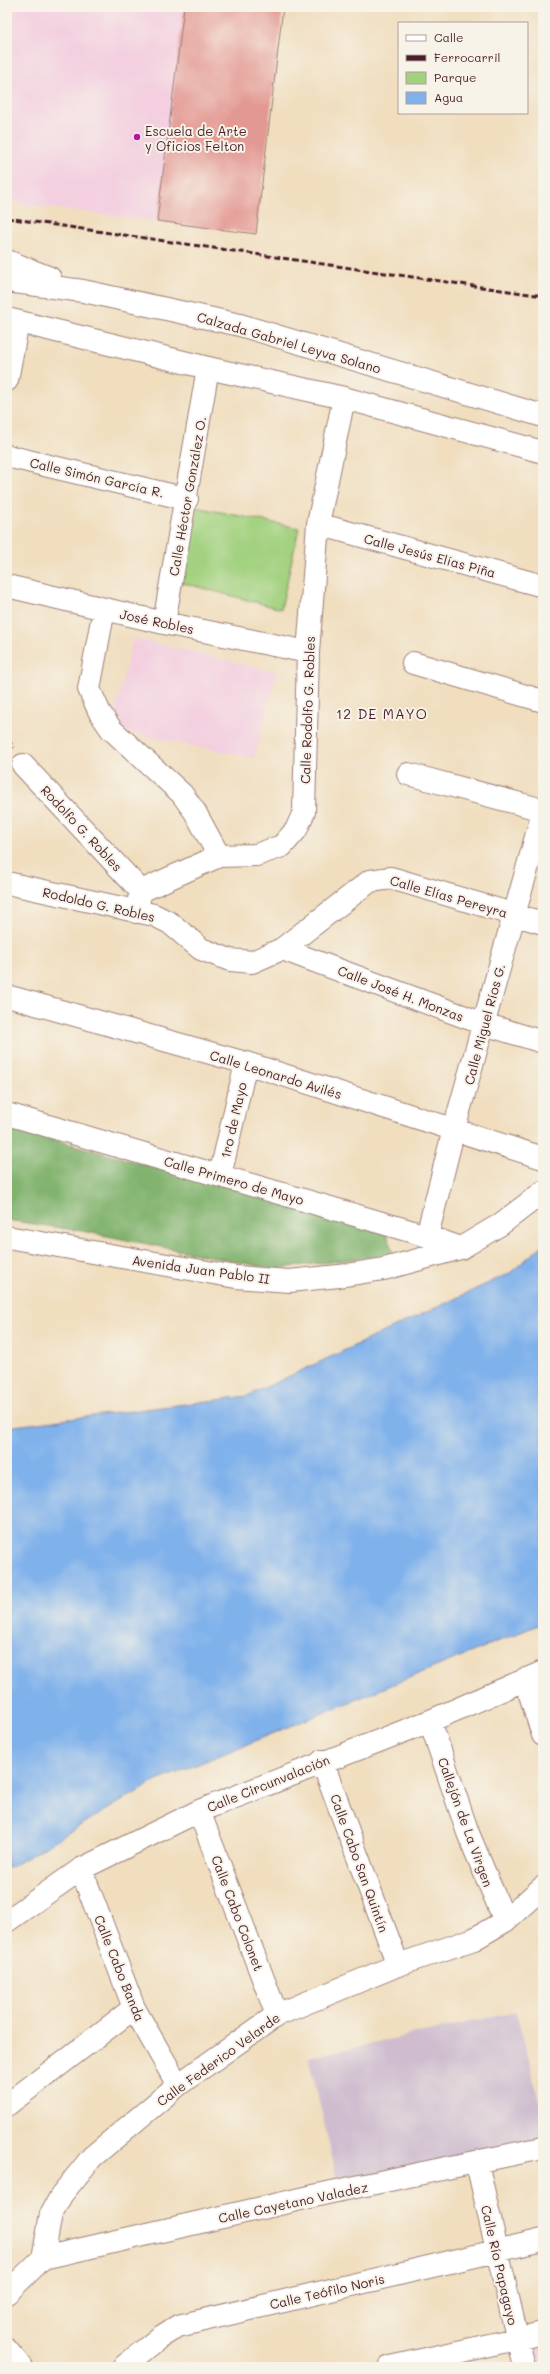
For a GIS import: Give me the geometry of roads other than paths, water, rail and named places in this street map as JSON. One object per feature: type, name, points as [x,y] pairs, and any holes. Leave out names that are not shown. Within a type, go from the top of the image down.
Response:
[{"type":"street","points":[[7,262],[83,291]]},
{"type":"street","name":"Calzada Gabriel Leyva Solano","points":[[7,281],[83,291],[240,325],[543,416]]},
{"type":"street","points":[[7,380],[13,321],[208,368],[344,398],[543,452]]},
{"type":"street","name":"Calle Héctor González O.","points":[[164,623],[187,499],[208,368]]},
{"type":"street","name":"Calle Rodolfo G. Robles","points":[[139,901],[219,856],[256,855],[282,846],[296,830],[304,812],[308,652],[318,524],[344,398]]},
{"type":"street","name":"Calle Simón García R.","points":[[7,456],[187,499]]},
{"type":"street","name":"Calle Jesús Elías Piña","points":[[318,524],[543,586]]},
{"type":"street","name":"José Robles","points":[[7,586],[164,623],[308,652]]},
{"type":"street","points":[[104,609],[89,689],[97,707],[111,729],[182,794],[195,812],[219,856]]},
{"type":"street","points":[[413,663],[543,701]]},
{"type":"street","name":"Rodolfo G. Robles","points":[[23,764],[139,901]]},
{"type":"street","points":[[408,774],[543,811]]},
{"type":"street","name":"Calle Miguel Ríos G.","points":[[427,1236],[454,1129],[543,811]]},
{"type":"street","name":"Calle Elías Pereyra","points":[[282,949],[370,881],[380,878],[390,878],[543,922]]},
{"type":"street","name":"Rodoldo G. Robles","points":[[7,883],[139,901],[154,915],[170,923],[201,949],[230,960],[252,962],[282,949]]},
{"type":"street","name":"Calle José H. Monzas","points":[[282,949],[484,1024],[543,1042]]},
{"type":"street","name":"Calle Leonardo Avilés","points":[[7,996],[246,1063],[543,1158]]},
{"type":"street","name":"1ro de Mayo","points":[[220,1176],[246,1063]]},
{"type":"street","name":"Calle Primero de Mayo","points":[[7,1114],[427,1236],[461,1248]]},
{"type":"street","name":"Avenida Juan Pablo II","points":[[7,1237],[236,1277],[288,1281],[339,1276],[384,1269],[461,1248],[501,1224],[543,1192]]},
{"type":"street","points":[[534,1676],[543,1735]]},
{"type":"street","name":"Calle Circunvalación","points":[[7,1921],[81,1869],[198,1811],[322,1761],[430,1721],[534,1676]]},
{"type":"street","name":"Callejón de La Virgen","points":[[430,1721],[471,1840],[505,1921]]},
{"type":"street","name":"Calle Cabo San Quintín","points":[[322,1761],[398,1966]]},
{"type":"street","name":"Calle Cabo Colonet","points":[[198,1811],[277,2015]]},
{"type":"street","name":"Calle Cabo Banda","points":[[81,1869],[134,2008],[178,2085]]},
{"type":"street","name":"Calle Federico Velarde","points":[[43,2258],[51,2214],[62,2194],[92,2157],[178,2085],[277,2015],[398,1966],[474,1939],[505,1921],[543,1887]]},
{"type":"street","points":[[7,2105],[134,2008]]},
{"type":"street","name":"Calle Cayetano Valadez","points":[[43,2258],[327,2193],[477,2163],[543,2148]]},
{"type":"street","name":"Calle Río Papagayo","points":[[477,2163],[524,2367]]},
{"type":"street","name":"Calle Teófilo Noris","points":[[124,2367],[158,2338],[178,2326],[543,2240]]},
{"type":"street","points":[[7,2293],[43,2258]]},
{"type":"street","points":[[390,2367],[543,2333]]},
{"type":"street","points":[[7,2350],[21,2367]]},
{"type":"water","points":[[543,1245],[543,1623],[152,1783],[7,1869],[7,1427],[247,1396],[510,1273]]},
{"type":"railway","points":[[7,218],[543,296]]},
{"type":"place","name":"Escuela de Arte y Oficios Felton","points":[[137,137]]},
{"type":"district","name":"12 DE MAYO","points":[[382,713]]}]
